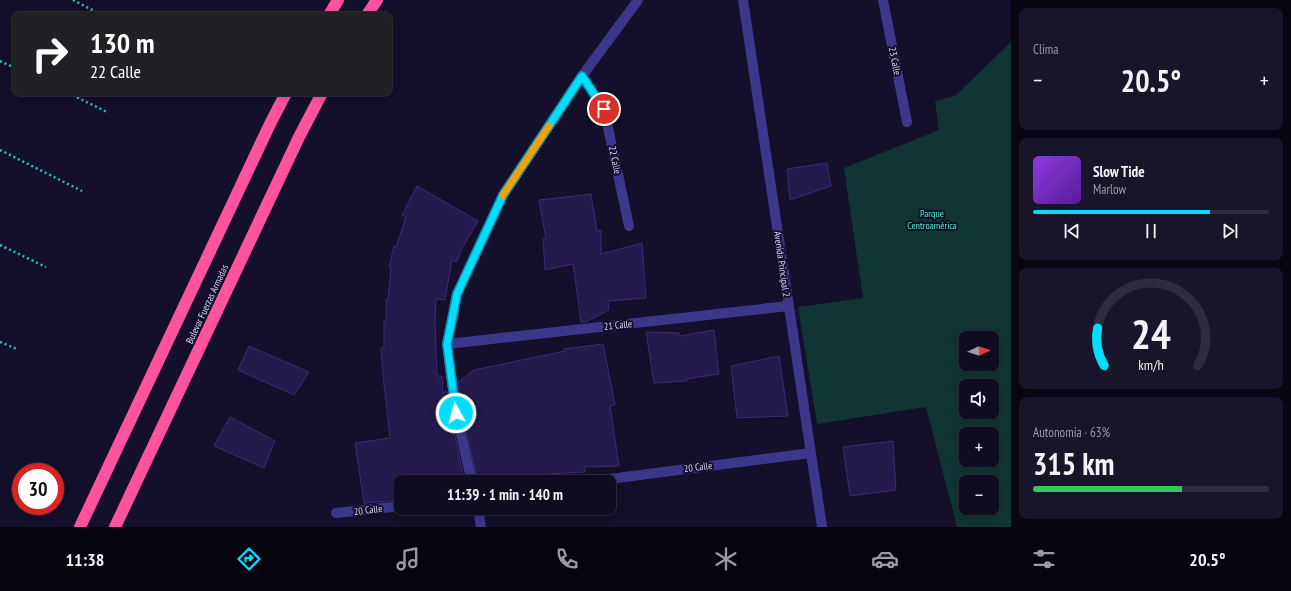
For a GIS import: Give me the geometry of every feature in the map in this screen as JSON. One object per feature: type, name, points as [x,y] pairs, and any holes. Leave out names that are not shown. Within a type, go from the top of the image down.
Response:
[{"type":"highway","points":[[331,12],[338,0]]},
{"type":"highway","points":[[368,12],[377,0]]},
{"type":"highway","name":"Bulevar Fuerzas Armadas","points":[[80,527],[284,96]]},
{"type":"highway","name":"Bulevar Fuerzas Armadas","points":[[115,527],[298,137],[320,96]]},
{"type":"street","points":[[470,475],[456,413],[447,344],[457,294],[503,195],[582,76],[638,0]]},
{"type":"street","name":"Avenida Principal 2","points":[[743,0],[822,527]]},
{"type":"street","name":"23 Calle","points":[[883,0],[907,122]]},
{"type":"street","name":"22 Calle","points":[[582,76],[604,109],[629,226]]},
{"type":"street","name":"21 Calle","points":[[447,344],[788,306]]},
{"type":"street","name":"20 Calle","points":[[616,478],[811,453]]},
{"type":"street","name":"20 Calle","points":[[336,513],[394,507]]},
{"type":"street","points":[[479,515],[481,527]]},
{"type":"path","points":[[73,0],[96,12]]},
{"type":"path","points":[[0,61],[12,67]]},
{"type":"path","points":[[74,96],[107,112]]},
{"type":"path","points":[[0,150],[82,191]]},
{"type":"path","points":[[0,245],[46,267]]},
{"type":"path","points":[[0,342],[17,349]]},
{"type":"green space","name":"Parque Centroamérica","points":[[1011,42],[1011,527],[957,527],[926,407],[817,424],[798,307],[863,298],[844,168],[939,130],[935,101],[955,96]]},
{"type":"building","points":[[827,163],[831,186],[790,200],[787,169]]},
{"type":"building","points":[[417,186],[478,221],[461,250],[457,262],[452,260],[445,300],[436,299],[435,320],[437,376],[442,376],[443,393],[447,391],[450,414],[463,475],[394,475],[394,501],[364,503],[355,443],[390,438],[381,348],[384,348],[384,321],[386,321],[386,299],[388,299],[391,268],[389,267],[394,246],[396,247],[406,217],[402,215]]},
{"type":"building","points":[[591,194],[597,231],[601,230],[601,254],[642,243],[646,298],[608,301],[609,310],[586,322],[581,322],[573,264],[545,270],[543,239],[546,239],[539,200]]},
{"type":"building","points":[[714,330],[719,374],[686,379],[687,381],[654,383],[646,332],[679,333],[680,336]]},
{"type":"building","points":[[603,344],[615,405],[610,406],[619,466],[584,467],[585,472],[547,475],[476,475],[462,412],[458,382],[474,370],[565,351],[564,349]]},
{"type":"building","points":[[249,346],[309,372],[294,395],[238,370]]},
{"type":"building","points":[[779,356],[788,416],[737,418],[731,366]]},
{"type":"building","points":[[230,417],[275,441],[264,468],[214,446]]},
{"type":"building","points":[[893,441],[896,490],[850,496],[843,447]]},
{"type":"slow traffic","points":[[503,195],[549,126]]},
{"type":"route","points":[[456,413],[447,344],[457,294],[503,195],[582,76],[604,109]]}]
